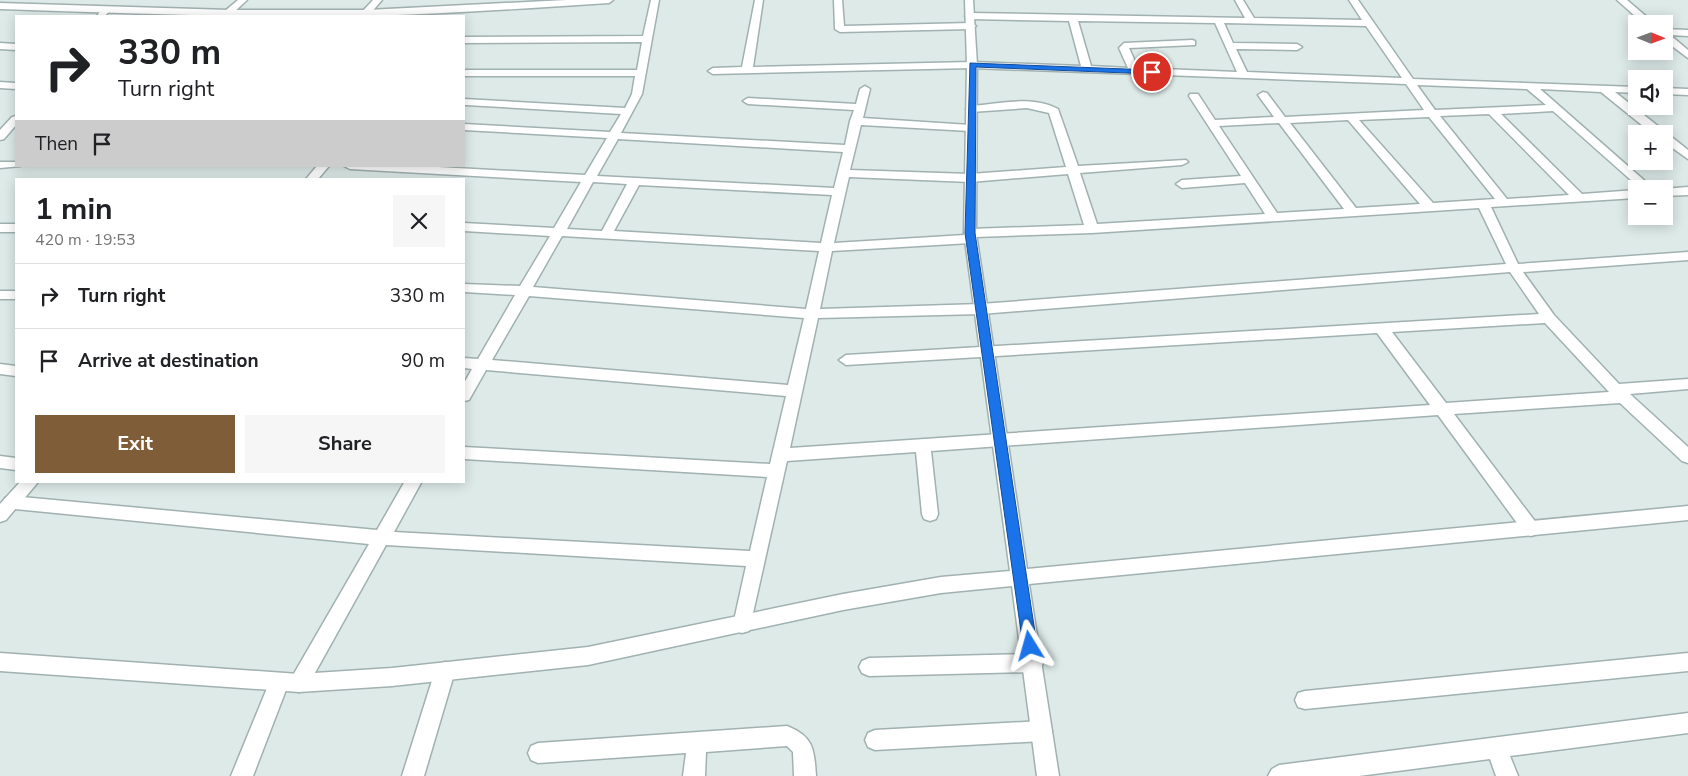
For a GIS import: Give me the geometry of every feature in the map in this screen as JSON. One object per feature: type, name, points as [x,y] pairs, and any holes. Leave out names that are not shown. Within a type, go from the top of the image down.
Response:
[{"type":"street","points":[[228,13],[243,0]]},
{"type":"street","points":[[366,13],[376,2],[385,0]]},
{"type":"street","points":[[0,6],[104,13],[435,14],[566,1],[608,0]]},
{"type":"street","points":[[465,394],[629,111],[637,94],[656,0]]},
{"type":"street","points":[[747,70],[760,0]]},
{"type":"street","points":[[838,0],[840,29],[970,21],[1074,18],[1370,23]]},
{"type":"street","points":[[970,0],[972,65],[970,128],[971,236],[1048,776]]},
{"type":"street","points":[[1238,0],[1251,21]]},
{"type":"street","points":[[1353,0],[1432,114],[1504,203]]},
{"type":"street","points":[[1621,0],[1639,15]]},
{"type":"street","points":[[1074,18],[1087,70]]},
{"type":"street","points":[[1218,20],[1244,75]]},
{"type":"street","points":[[1673,34],[1688,33]]},
{"type":"street","points":[[465,40],[648,40]]},
{"type":"street","points":[[1673,42],[1688,55]]},
{"type":"street","points":[[1134,71],[1124,48],[1127,45],[1192,43]]},
{"type":"street","points":[[0,46],[15,46]]},
{"type":"street","points":[[1230,46],[1297,47]]},
{"type":"street","points":[[713,71],[972,65],[1628,90]]},
{"type":"street","points":[[465,73],[641,73]]},
{"type":"street","points":[[0,85],[15,86]]},
{"type":"street","points":[[1528,85],[1638,180]]},
{"type":"street","points":[[1602,88],[1649,125]]},
{"type":"street","points":[[742,625],[755,559],[843,173],[855,121],[865,89]]},
{"type":"street","points":[[1673,91],[1688,92]]},
{"type":"street","points":[[1263,95],[1353,213]]},
{"type":"street","points":[[1194,96],[1274,218]]},
{"type":"street","points":[[748,101],[859,107]]},
{"type":"street","points":[[466,102],[629,111]]},
{"type":"street","points":[[971,109],[1036,105],[1050,107],[1054,111],[1092,229]]},
{"type":"street","points":[[1212,123],[1555,108]]},
{"type":"street","points":[[1492,111],[1579,198]]},
{"type":"street","points":[[1352,117],[1430,208]]},
{"type":"street","points":[[0,137],[15,121]]},
{"type":"street","points":[[855,121],[970,128]]},
{"type":"street","points":[[465,127],[614,134],[849,149]]},
{"type":"street","points":[[1673,144],[1688,156]]},
{"type":"street","points":[[843,173],[970,178],[1182,162]]},
{"type":"street","points":[[0,165],[15,165]]},
{"type":"street","points":[[313,178],[322,167]]},
{"type":"street","points":[[368,167],[839,192]]},
{"type":"street","points":[[1182,184],[1248,179]]},
{"type":"street","points":[[606,235],[635,181]]},
{"type":"street","points":[[1673,192],[1688,191]]},
{"type":"street","points":[[465,227],[827,247],[971,236],[1628,195]]},
{"type":"street","points":[[1484,205],[1514,268],[1549,318],[1619,393],[1688,456]]},
{"type":"street","points":[[0,228],[15,228]]},
{"type":"street","points":[[465,288],[811,314],[981,309],[1688,256]]},
{"type":"street","points":[[0,295],[15,295]]},
{"type":"street","points":[[846,360],[1549,318]]},
{"type":"street","points":[[1381,328],[1531,529]]},
{"type":"street","points":[[465,362],[794,390]]},
{"type":"street","points":[[0,369],[15,371]]},
{"type":"street","points":[[779,454],[1001,441],[1442,410],[1619,393],[1688,384]]},
{"type":"street","points":[[923,446],[930,514]]},
{"type":"street","points":[[465,453],[775,471]]},
{"type":"street","points":[[0,462],[15,464]]},
{"type":"street","points":[[6,509],[29,483]]},
{"type":"street","points":[[242,776],[289,683],[381,538],[413,483]]},
{"type":"street","points":[[6,509],[381,538],[755,559]]},
{"type":"street","points":[[0,662],[289,683],[445,671],[588,656],[742,625],[843,602],[941,585],[1688,513]]},
{"type":"street","points":[[1306,700],[1688,662]]},
{"type":"street","points":[[869,667],[1033,663]]},
{"type":"street","points":[[413,776],[445,671]]},
{"type":"street","points":[[1279,776],[1688,724]]},
{"type":"street","points":[[876,740],[1042,731]]},
{"type":"street","points":[[538,753],[787,736],[797,739],[803,746],[805,776]]},
{"type":"street","points":[[694,776],[697,742]]},
{"type":"street","points":[[1496,748],[1507,776]]},
{"type":"route","points":[[1030,646],[970,233],[972,65],[1152,72]]}]
